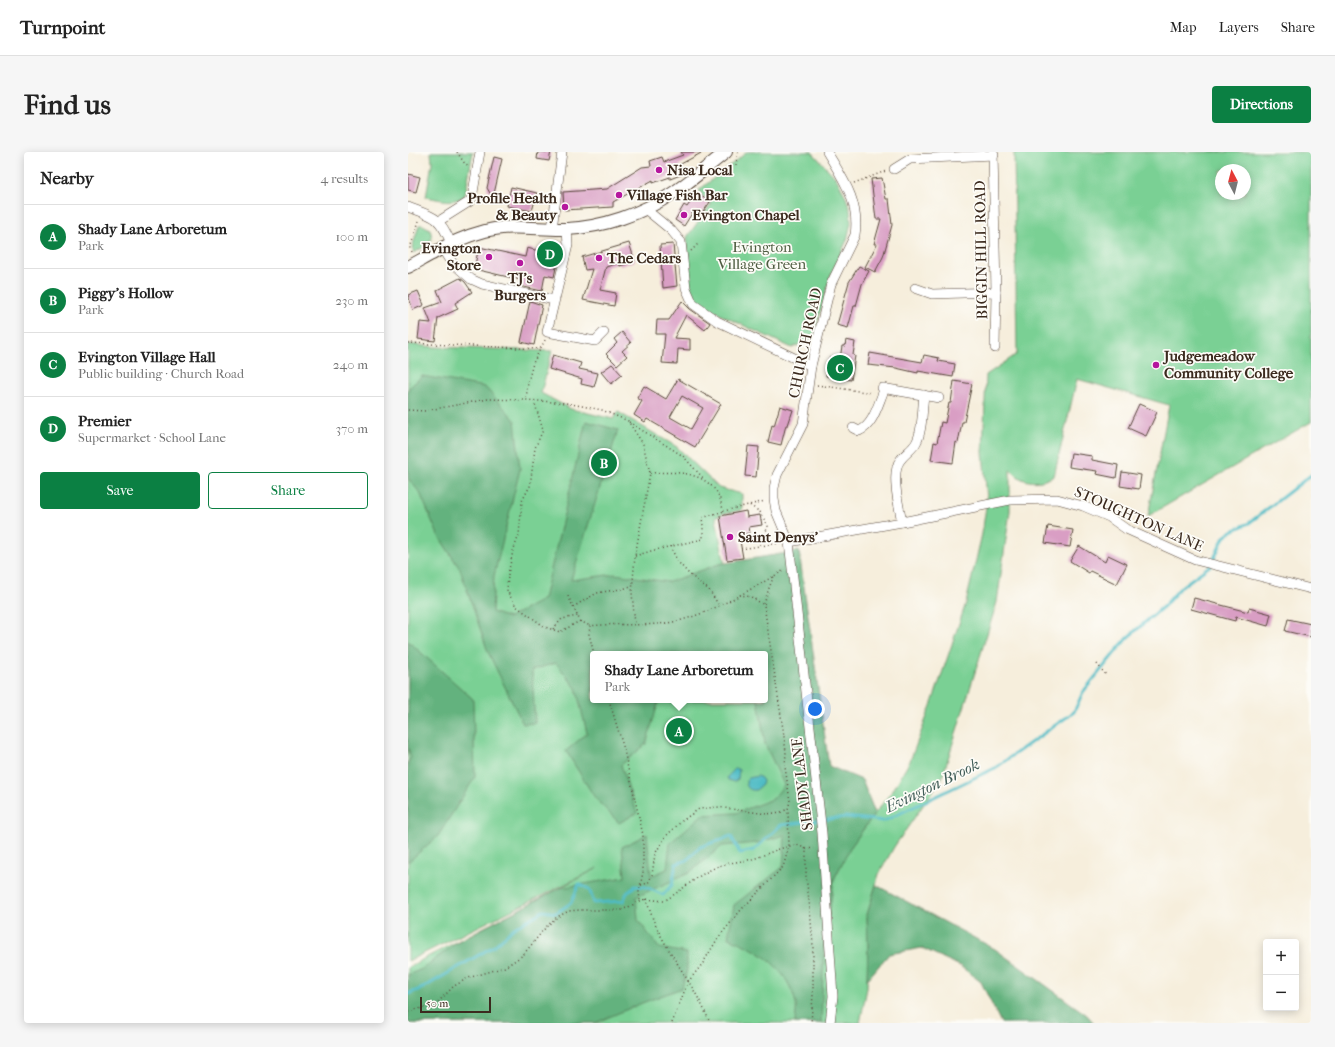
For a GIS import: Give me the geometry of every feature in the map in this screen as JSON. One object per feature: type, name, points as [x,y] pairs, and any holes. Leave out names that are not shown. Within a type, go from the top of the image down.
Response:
[{"type":"main road","points":[[412,265],[469,235],[487,230],[503,228],[567,229],[608,222],[644,208],[673,193],[726,152]]},
{"type":"street","points":[[439,221],[469,202],[472,198],[480,152]]},
{"type":"street","points":[[552,229],[562,152]]},
{"type":"street","name":"CHURCH ROAD","points":[[789,542],[776,511],[774,488],[777,475],[803,424],[811,366],[832,284],[855,235],[857,222],[854,203],[847,186],[827,152]]},
{"type":"street","points":[[894,169],[910,159],[994,153]]},
{"type":"street","name":"BIGGIN HILL ROAD","points":[[994,153],[996,292],[995,348]]},
{"type":"street","points":[[408,207],[422,212],[439,221],[445,229],[448,258],[471,279],[482,284],[554,300]]},
{"type":"street","points":[[644,208],[671,230],[681,242],[686,288],[693,304],[717,321],[811,366]]},
{"type":"street","points":[[567,229],[568,245],[554,300],[548,332],[596,346],[604,332]]},
{"type":"street","points":[[915,288],[932,294],[996,292]]},
{"type":"street","points":[[853,428],[858,431],[866,428],[872,417],[883,388],[939,398]]},
{"type":"street","points":[[902,522],[897,495],[897,466],[903,456],[917,442],[920,433],[924,395]]},
{"type":"street","name":"STOUGHTON LANE","points":[[789,542],[902,522],[1010,500],[1057,499],[1083,506],[1126,528],[1196,560],[1311,589]]},
{"type":"street","name":"SHADY LANE","points":[[789,542],[822,833],[833,996],[830,1023]]},
{"type":"path","points":[[456,152],[465,164],[477,166]]},
{"type":"path","points":[[736,165],[738,152]]},
{"type":"path","points":[[847,186],[894,169]]},
{"type":"path","points":[[412,265],[410,248],[422,212]]},
{"type":"path","points":[[526,400],[528,382],[533,364],[548,332]]},
{"type":"path","points":[[408,343],[541,349]]},
{"type":"path","points":[[809,383],[873,393],[883,388]]},
{"type":"path","points":[[408,410],[424,411],[488,400],[526,400],[566,404],[602,410],[628,421],[683,456],[716,492],[724,511]]},
{"type":"path","points":[[534,401],[543,430],[535,448],[530,486],[522,501],[519,535],[513,551],[508,574],[507,591],[516,606],[546,627],[560,632],[580,621]]},
{"type":"path","points":[[628,421],[643,444],[650,473],[634,556],[632,604],[635,624]]},
{"type":"path","points":[[650,473],[680,473],[696,475],[705,480]]},
{"type":"path","points":[[634,556],[703,539],[702,518],[748,504],[774,499]]},
{"type":"path","points":[[748,504],[760,512],[768,526],[760,546]]},
{"type":"path","points":[[741,549],[789,542]]},
{"type":"path","points":[[670,546],[678,562],[689,574],[709,590],[719,605]]},
{"type":"path","points":[[568,596],[580,621],[590,626],[604,624],[657,624],[687,619],[719,605],[792,566]]},
{"type":"path","points":[[672,1023],[688,982],[703,963],[718,938],[741,910],[783,867],[789,847],[788,809],[790,801],[785,767],[786,752],[764,605],[774,576]]},
{"type":"path","points":[[573,607],[597,593],[632,587]]},
{"type":"path","points":[[740,594],[751,597],[764,605]]},
{"type":"path","points":[[553,629],[562,620],[578,616]]},
{"type":"path","points":[[590,626],[589,634],[593,651]]},
{"type":"path","points":[[1097,664],[1106,674]]},
{"type":"path","points":[[610,703],[623,746],[642,835],[643,872],[640,900]]},
{"type":"path","points":[[641,885],[648,883],[652,875],[656,854],[665,837],[699,809],[717,807],[767,814],[781,812],[788,809]]},
{"type":"path","points":[[408,1012],[436,1004],[454,986],[468,978],[505,967],[522,955],[546,927],[557,917],[569,911],[622,910],[640,900],[645,899],[664,901],[700,875],[716,868],[761,856],[771,851],[800,846],[806,849],[806,876],[813,946],[813,995],[811,1023]]},
{"type":"path","points":[[645,899],[654,922],[702,1004],[710,1023]]},
{"type":"green space","points":[[431,152],[473,152],[465,195],[461,198],[451,201],[426,197],[432,163]]},
{"type":"green space","name":"Evington Village Green","points":[[747,152],[812,152],[836,178],[845,195],[850,209],[851,223],[847,240],[830,277],[813,338],[792,348],[701,304],[694,296],[690,288],[687,237],[711,204],[705,200],[699,190]]},
{"type":"green space","points":[[1014,152],[1311,152],[1311,422],[1148,516],[1169,405],[1077,379],[1054,476],[1046,480],[1033,482],[1020,478],[1010,470],[1010,511],[997,602],[942,778],[894,847],[879,874],[867,915],[867,988],[860,1023],[408,1023],[408,967],[598,868],[408,961],[408,344],[434,347],[552,351],[541,393],[571,409],[613,419],[618,412],[677,447],[719,488],[742,494],[742,510],[722,514],[716,517],[716,519],[729,586],[761,578],[824,946],[834,879],[850,848],[893,790],[910,761],[932,703],[966,603],[982,534],[987,500],[983,452],[986,375],[1017,354]]},
{"type":"green space","points":[[419,225],[423,225],[430,229],[432,238],[427,245],[414,253],[412,248]]},
{"type":"green space","points":[[422,376],[485,387],[515,420],[520,469],[494,576],[492,612],[509,618],[544,599],[586,421],[618,430],[571,580],[615,574],[669,582],[719,564],[799,551],[829,766],[862,780],[875,813],[850,848],[834,879],[824,948],[821,1023],[795,1023],[796,1004],[787,981],[780,971],[771,962],[751,948],[728,938],[734,905],[783,867],[785,835],[757,843],[722,846],[689,873],[636,897],[638,920],[659,948],[687,953],[687,970],[682,988],[595,1023],[408,1023],[408,975],[422,969],[460,940],[560,888],[625,877],[622,847],[647,834],[651,876],[667,869],[670,843],[702,815],[736,813],[773,799],[784,785],[765,744],[758,703],[768,703],[768,651],[590,651],[590,703],[658,703],[646,744],[621,765],[637,813],[619,823],[595,798],[566,751],[587,733],[576,688],[556,663],[532,670],[535,723],[523,724],[488,652],[460,569],[438,535],[420,493],[408,478],[408,389]]},
{"type":"green space","points":[[408,641],[473,699],[475,777],[438,836],[408,862],[408,762],[411,758],[408,747]]},
{"type":"green space","points":[[876,885],[995,949],[1087,1015],[1094,1023],[1001,1023],[981,982],[960,966],[922,948],[889,954],[867,980],[867,915]]},
{"type":"water","points":[[736,768],[739,770],[738,779],[734,782],[728,780],[727,777]]},
{"type":"water","points":[[758,776],[763,781],[762,785],[756,790],[747,787],[746,781],[749,778]]},
{"type":"building","points":[[538,152],[551,152],[549,161],[537,159]]},
{"type":"building","points":[[681,152],[703,152],[679,165],[683,174],[653,183],[653,180],[613,202],[613,207],[564,210],[563,192],[607,189],[642,167],[651,166],[650,161],[662,157],[664,162],[683,155]]},
{"type":"building","points":[[494,157],[502,159],[493,198],[487,188]]},
{"type":"building","points":[[408,174],[420,177],[416,192],[408,190]]},
{"type":"building","points":[[882,178],[886,199],[889,199],[892,225],[883,257],[875,272],[865,267],[877,244],[874,244],[881,219],[876,219],[871,179]]},
{"type":"building","points":[[511,187],[537,193],[532,211],[507,206]]},
{"type":"building","points":[[697,193],[710,202],[701,215],[694,210],[684,226],[675,220],[684,205],[687,207]]},
{"type":"building","points":[[629,243],[635,261],[620,266],[619,263],[606,267],[600,290],[616,293],[614,306],[583,300],[592,269],[585,270],[582,257]]},
{"type":"building","points":[[673,244],[677,286],[663,288],[660,245]]},
{"type":"building","points":[[545,245],[560,248],[554,277],[545,275],[542,291],[519,286],[521,280],[474,269],[479,247],[525,257],[527,248],[543,252]]},
{"type":"building","points":[[859,266],[869,271],[862,284],[848,328],[837,325],[849,282]]},
{"type":"building","points":[[460,278],[472,292],[455,303],[458,309],[438,318],[435,341],[418,339],[420,322],[431,323],[425,308],[442,302],[437,290]]},
{"type":"building","points":[[418,291],[424,305],[413,310],[408,295]]},
{"type":"building","points":[[530,301],[542,305],[534,345],[521,342]]},
{"type":"building","points":[[682,301],[690,309],[710,323],[705,330],[686,315],[674,338],[690,339],[690,350],[678,349],[677,364],[662,363],[665,334],[656,334],[657,320],[669,320]]},
{"type":"building","points":[[622,332],[631,343],[622,351],[627,356],[617,365],[606,354],[617,343],[614,339]]},
{"type":"building","points":[[846,340],[855,342],[853,355],[855,356],[851,380],[826,376],[829,358],[840,359],[842,346],[845,346]]},
{"type":"building","points":[[870,353],[922,362],[924,355],[939,358],[938,361],[955,364],[953,377],[868,365]]},
{"type":"building","points":[[553,355],[581,363],[579,369],[598,373],[594,387],[581,384],[582,379],[549,369]]},
{"type":"building","points":[[612,364],[622,375],[611,384],[601,372]]},
{"type":"building","points":[[678,379],[721,404],[695,447],[647,419],[645,422],[634,415],[642,401],[637,398],[644,386],[666,399]],"holes":[[[682,396],[703,408],[691,429],[670,417]]]},
{"type":"building","points":[[954,381],[972,384],[964,422],[962,422],[958,443],[956,442],[953,463],[931,460],[934,442],[937,443],[941,422],[945,423],[949,403],[951,403]]},
{"type":"building","points":[[1139,404],[1157,412],[1146,436],[1128,428]]},
{"type":"building","points":[[780,406],[793,410],[788,425],[786,425],[781,445],[768,442],[772,425],[774,426]]},
{"type":"building","points":[[748,446],[759,447],[756,477],[745,476]]},
{"type":"building","points":[[1071,453],[1092,456],[1092,460],[1118,465],[1116,478],[1096,474],[1097,471],[1069,467]]},
{"type":"building","points":[[1122,472],[1141,475],[1139,489],[1120,486]]},
{"type":"building","name":"Saint Denys'","points":[[746,511],[747,517],[760,515],[762,525],[749,527],[750,533],[739,535],[743,558],[727,560],[720,516]]},
{"type":"building","points":[[1048,526],[1073,530],[1070,547],[1045,543]]},
{"type":"building","points":[[1079,546],[1105,562],[1108,555],[1127,564],[1117,584],[1090,571],[1089,573],[1070,561]]},
{"type":"building","points":[[1194,598],[1248,612],[1249,608],[1271,614],[1268,626],[1236,617],[1235,621],[1191,609]]},
{"type":"building","points":[[1288,619],[1311,624],[1311,637],[1285,631]]},
{"type":"waterway","name":"Evington Brook","points":[[408,994],[423,988],[494,946],[514,928],[543,911],[556,913],[571,903],[579,884],[589,889],[594,903],[623,901],[627,893],[635,886],[646,887],[663,895],[672,885],[676,864],[687,860],[700,847],[731,836],[740,853],[754,850],[781,825],[846,817],[884,821],[995,768],[1074,712],[1083,692],[1127,638],[1164,606],[1181,587],[1211,565],[1224,537],[1232,531],[1249,523],[1311,475]]},
{"type":"place","name":"Nisa Local","points":[[659,170]]},
{"type":"place","name":"Village Fish Bar","points":[[619,195]]},
{"type":"place","name":"Profile Health & Beauty","points":[[565,207]]},
{"type":"place","name":"Evington Chapel","points":[[684,215]]},
{"type":"place","name":"Premier","points":[[550,254]]},
{"type":"place","name":"Evington Store","points":[[489,257]]},
{"type":"place","name":"The Cedars","points":[[599,258]]},
{"type":"place","name":"TJ's Burgers","points":[[520,263]]},
{"type":"place","name":"Judgemeadow Community College","points":[[1156,365]]},
{"type":"place","name":"Evington Village Hall","points":[[840,368]]},
{"type":"place","name":"Piggy's Hollow","points":[[604,463]]},
{"type":"place","name":"Saint Denys'","points":[[730,537]]},
{"type":"place","name":"Shady Lane Arboretum","points":[[679,731]]}]
